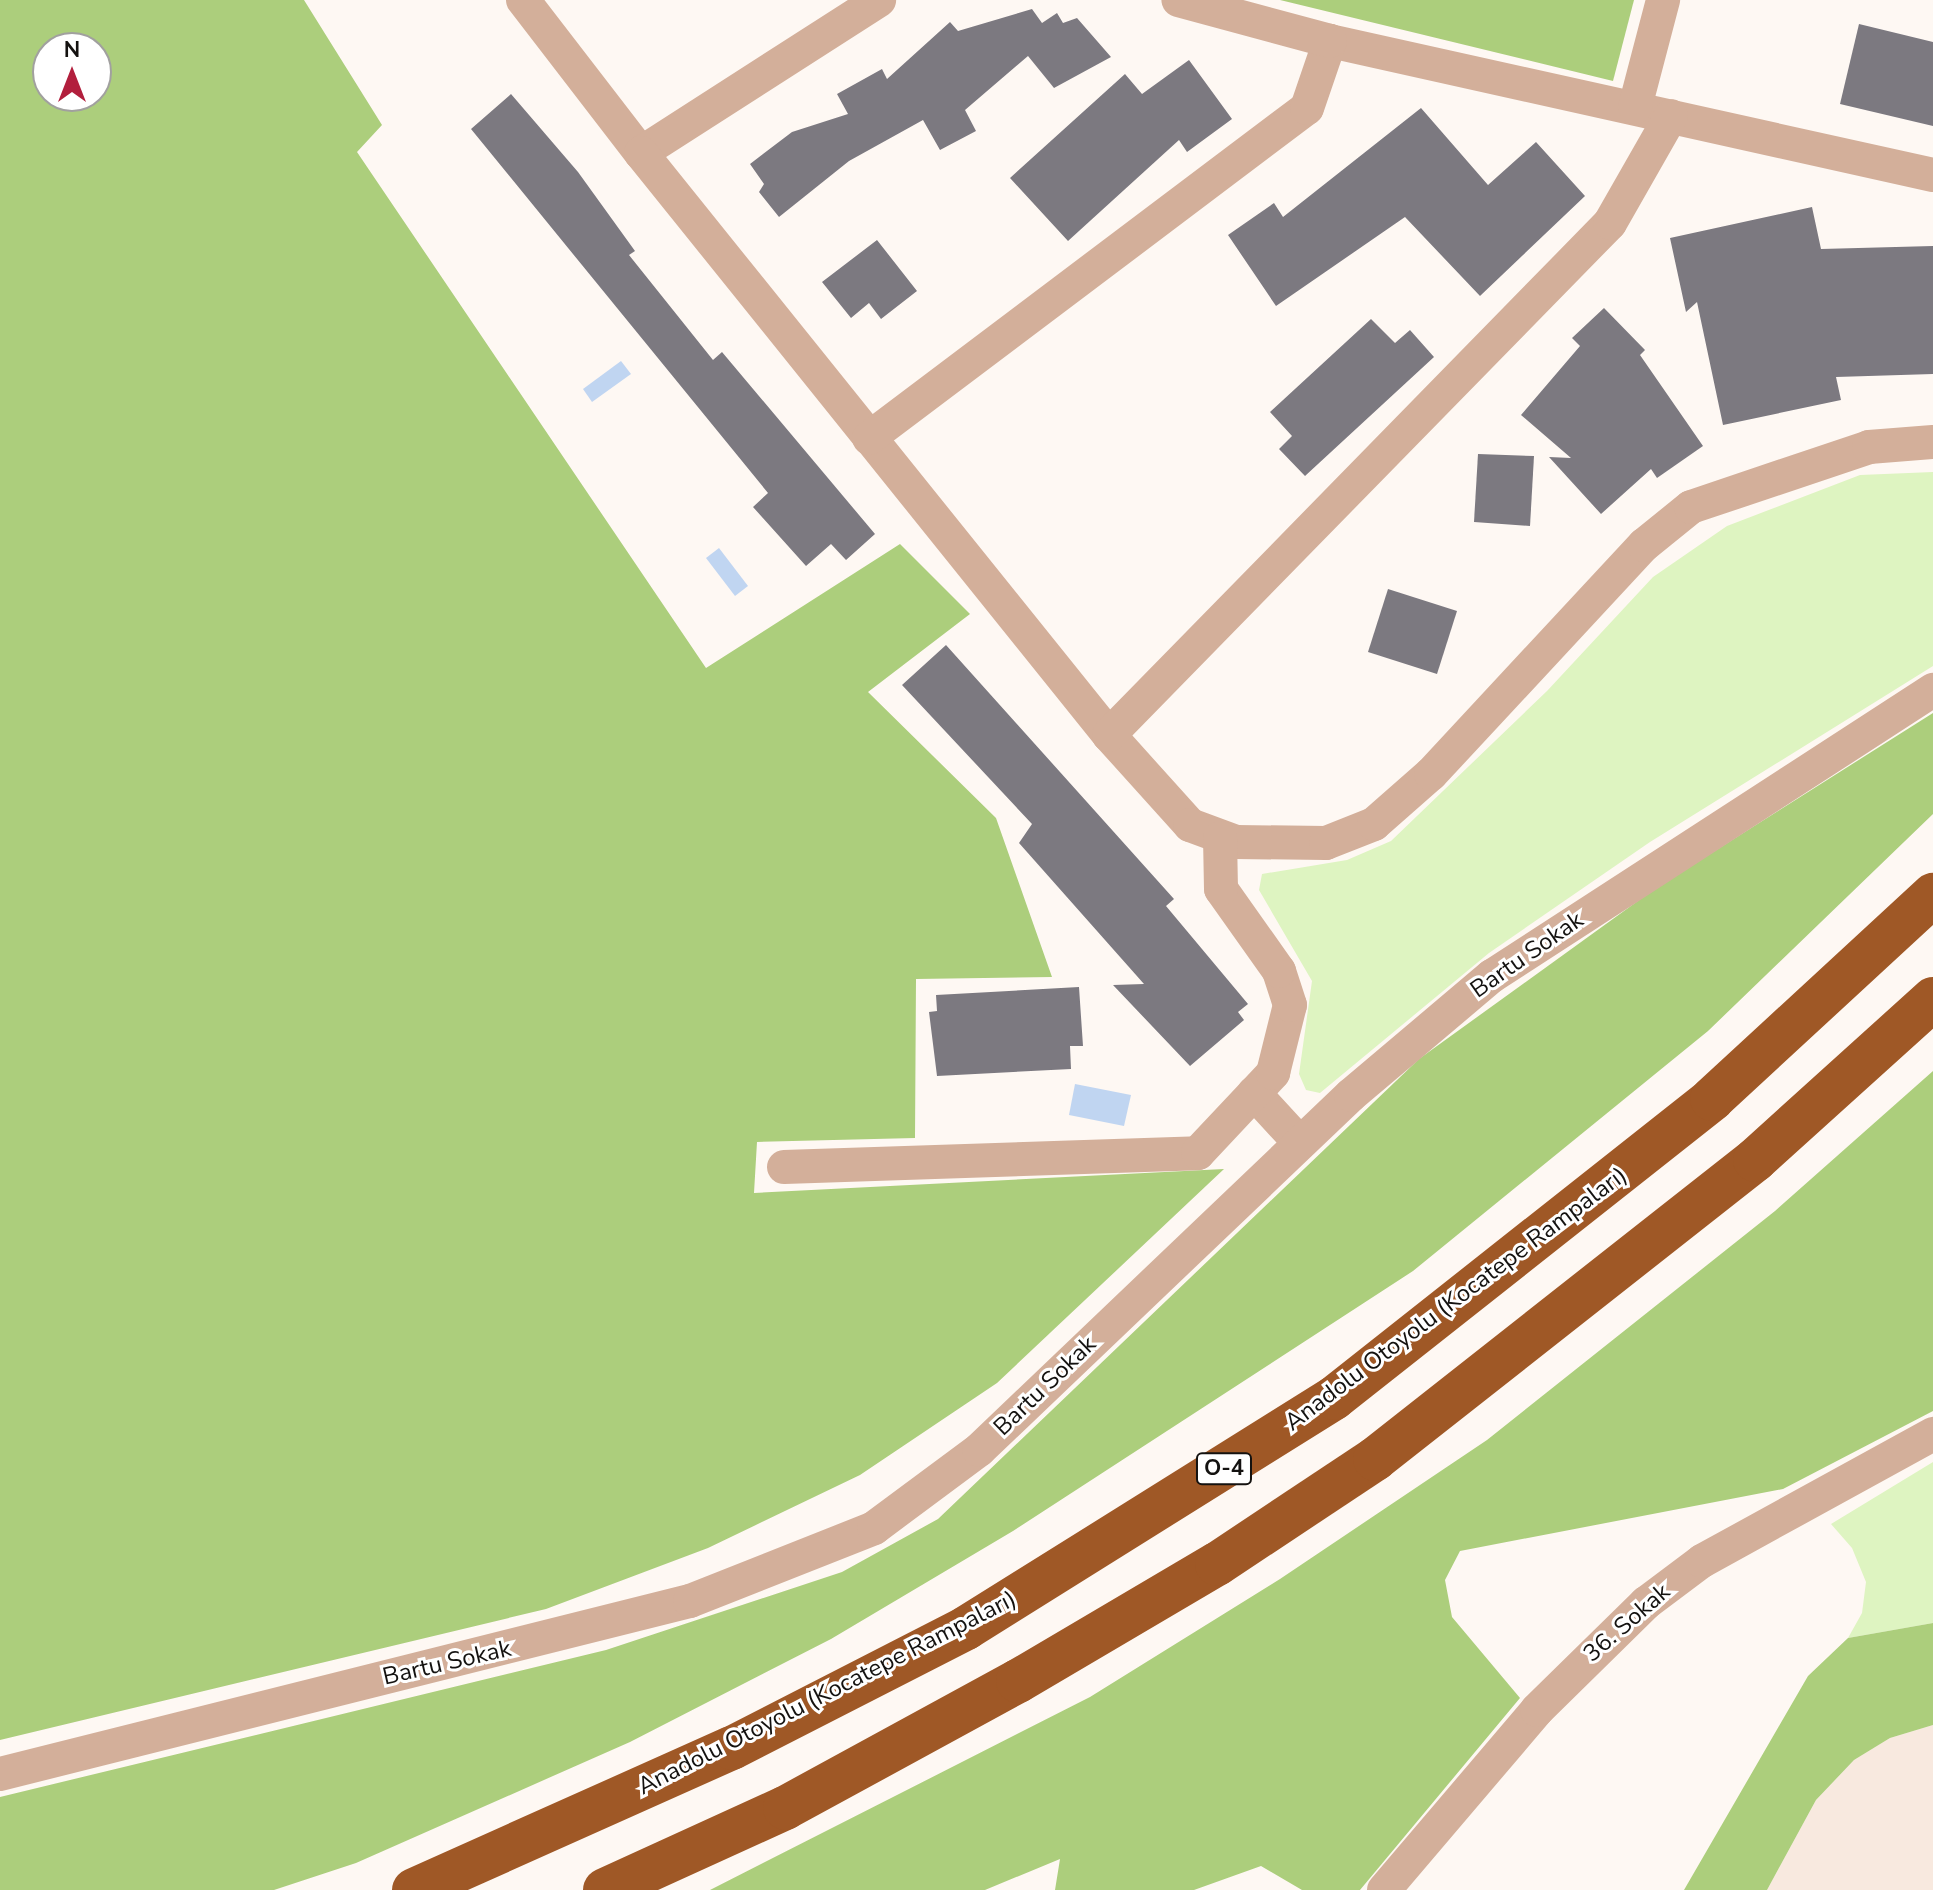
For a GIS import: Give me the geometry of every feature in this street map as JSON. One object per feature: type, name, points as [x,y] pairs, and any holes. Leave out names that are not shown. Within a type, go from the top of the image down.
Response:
[{"type":"highway","name":"Anadolu Otoyolu (Kocatepe Rampaları)","points":[[414,1890],[732,1748],[966,1628],[1334,1398],[1700,1108],[1933,895]]},
{"type":"highway","points":[[605,1890],[785,1808],[1018,1681],[1217,1564],[1362,1468],[1755,1160],[1933,999]]},
{"type":"street","points":[[523,0],[641,153],[1109,735],[1190,825],[1220,838],[1326,843],[1374,824],[1431,774],[1672,519],[1787,470],[1869,447],[1933,442]]},
{"type":"street","points":[[641,153],[879,0]]},
{"type":"street","points":[[1178,0],[1330,41],[1635,107],[1850,162],[1933,175]]},
{"type":"street","points":[[1635,107],[1663,0]]},
{"type":"street","points":[[869,438],[1307,108],[1330,41]]},
{"type":"street","points":[[1109,735],[1610,223],[1671,116]]},
{"type":"street","name":"Bartu Sokak","points":[[0,1774],[690,1601],[874,1528],[979,1450],[1300,1143],[1492,976],[1933,690]]},
{"type":"street","points":[[784,1167],[1198,1153],[1254,1093],[1279,1055],[1288,986],[1221,889],[1220,838]]},
{"type":"street","points":[[1254,1093],[1300,1143]]},
{"type":"street","name":"36. Sokak","points":[[1384,1890],[1547,1699],[1646,1603],[1702,1561],[1933,1434]]},
{"type":"shaded area","points":[[1933,1725],[1933,1890],[1767,1890],[1816,1800],[1854,1760],[1890,1738]]},
{"type":"green space","points":[[0,0],[304,0],[382,125],[357,152],[706,668],[900,544],[970,614],[868,692],[996,818],[1052,977],[916,979],[915,1138],[757,1142],[754,1193],[1224,1169],[997,1383],[860,1475],[708,1548],[546,1609],[0,1740]]},
{"type":"green space","points":[[1280,0],[1634,0],[1613,81]]},
{"type":"green space","points":[[1933,472],[1933,666],[1650,842],[1489,953],[1320,1093],[1306,1090],[1299,1074],[1312,981],[1259,890],[1262,874],[1347,860],[1391,841],[1547,691],[1653,577],[1727,526],[1860,475]]},
{"type":"green space","points":[[1933,713],[1933,814],[1708,1031],[1413,1271],[1013,1531],[831,1639],[630,1742],[356,1863],[274,1890],[0,1890],[0,1797],[606,1650],[842,1572],[938,1519],[1419,1059],[1653,890]]},
{"type":"green space","points":[[1933,1071],[1933,1411],[1783,1489],[1460,1551],[1445,1580],[1452,1617],[1520,1698],[1360,1890],[1302,1890],[1261,1866],[1194,1890],[1055,1890],[1060,1859],[985,1890],[710,1890],[1090,1697],[1280,1579],[1487,1440],[1775,1211]]},
{"type":"green space","points":[[1933,1462],[1933,1623],[1848,1638],[1862,1613],[1866,1582],[1852,1548],[1831,1524]]},
{"type":"green space","points":[[1933,1623],[1933,1725],[1890,1738],[1854,1760],[1816,1800],[1767,1890],[1684,1890],[1808,1676],[1848,1638]]},
{"type":"water","points":[[621,361],[631,374],[592,402],[583,389]]},
{"type":"water","points":[[719,548],[748,586],[735,596],[706,558]]},
{"type":"water","points":[[1075,1084],[1131,1095],[1124,1126],[1069,1115]]},
{"type":"building","points":[[1032,9],[1042,23],[1057,13],[1063,23],[1077,18],[1111,57],[1054,88],[1028,56],[965,110],[976,131],[940,150],[923,120],[849,161],[779,217],[759,192],[764,184],[750,164],[792,132],[848,114],[837,94],[882,69],[887,79],[950,22],[958,31]]},
{"type":"building","points":[[1859,24],[1933,42],[1933,126],[1840,104]]},
{"type":"building","points":[[1189,60],[1232,119],[1187,152],[1179,140],[1068,241],[1010,178],[1125,74],[1142,94]]},
{"type":"building","points":[[511,94],[578,172],[635,251],[629,255],[713,360],[722,352],[875,534],[846,560],[831,544],[806,566],[753,507],[768,493],[471,129]]},
{"type":"building","points":[[1421,108],[1488,185],[1536,142],[1585,196],[1480,296],[1405,217],[1276,306],[1228,235],[1274,203],[1283,217]]},
{"type":"building","points":[[1812,207],[1821,249],[1933,246],[1933,374],[1836,377],[1841,400],[1723,425],[1697,302],[1686,312],[1670,238]]},
{"type":"building","points":[[877,240],[917,291],[881,319],[869,303],[851,318],[822,282]]},
{"type":"building","points":[[1604,308],[1645,350],[1640,355],[1703,446],[1657,478],[1651,469],[1601,514],[1549,457],[1571,458],[1521,415],[1580,346],[1572,338]]},
{"type":"building","points":[[1371,319],[1395,343],[1410,330],[1434,357],[1305,476],[1279,449],[1292,436],[1270,412]]},
{"type":"building","points":[[1478,454],[1534,456],[1530,526],[1474,522]]},
{"type":"building","points":[[1388,589],[1457,611],[1437,674],[1368,652]]},
{"type":"building","points":[[946,645],[1174,899],[1166,906],[1248,1004],[1238,1012],[1244,1020],[1190,1066],[1113,985],[1144,984],[1019,843],[1032,824],[902,685]]},
{"type":"building","points":[[1079,987],[1083,1046],[1070,1046],[1071,1069],[937,1076],[929,1012],[937,1011],[936,995]]}]
